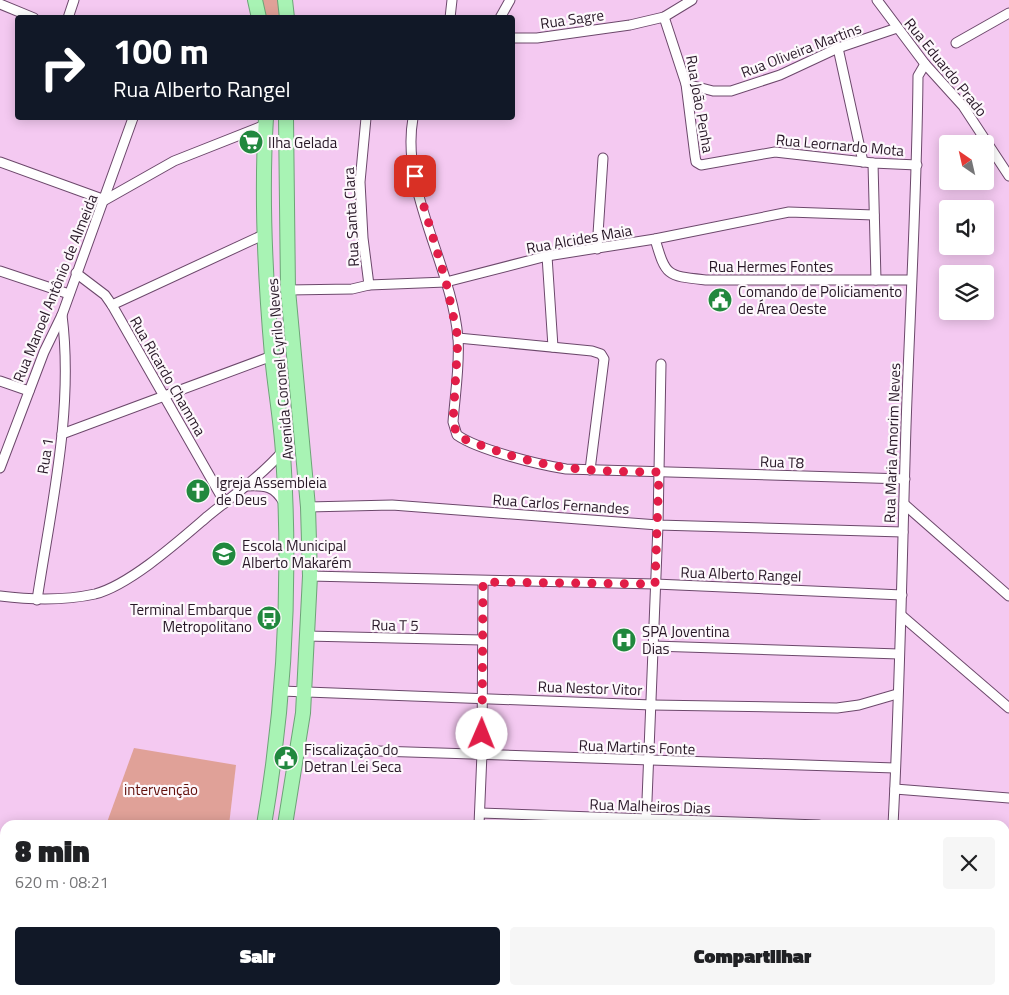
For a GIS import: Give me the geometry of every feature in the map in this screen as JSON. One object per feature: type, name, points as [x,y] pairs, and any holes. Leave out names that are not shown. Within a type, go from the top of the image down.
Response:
[{"type":"highway","points":[[255,0],[258,15]]},
{"type":"highway","points":[[285,0],[286,15]]},
{"type":"highway","name":"Avenida Coronel Cyrilo Neves","points":[[286,120],[288,290],[308,507],[310,576],[304,692],[286,820]]},
{"type":"highway","name":"Avenida Coronel Cyrilo Neves","points":[[265,820],[281,690],[288,580],[283,451],[272,356],[263,235],[266,121]]},
{"type":"street","points":[[69,15],[74,0]]},
{"type":"street","points":[[450,15],[452,0]]},
{"type":"street","points":[[502,15],[510,0]]},
{"type":"street","name":"Rua Sagre","points":[[515,38],[537,38],[630,26],[664,17],[692,0]]},
{"type":"street","name":"Rua Eduardo Prado","points":[[877,0],[924,64],[962,106],[1009,176]]},
{"type":"street","points":[[0,4],[27,15]]},
{"type":"street","points":[[956,42],[1009,13]]},
{"type":"street","name":"Rua João Penha","points":[[664,17],[686,84],[696,162],[701,165]]},
{"type":"street","name":"Rua Oliveira Martins","points":[[686,84],[713,91],[731,91],[780,74],[838,48],[897,28]]},
{"type":"street","points":[[838,48],[863,162]]},
{"type":"street","name":"Rua Maria Amorim Neves","points":[[893,820],[897,694],[902,616],[911,280],[917,165],[918,76],[924,64]]},
{"type":"street","name":"Rua Manoel Antônio de Almeida","points":[[0,468],[29,391],[62,315],[132,120]]},
{"type":"street","name":"Rua Santa Clara","points":[[366,120],[360,182],[363,238],[369,285]]},
{"type":"street","points":[[413,120],[415,176],[446,282],[458,338],[592,351],[601,354],[604,359],[590,470]]},
{"type":"street","points":[[0,162],[105,200],[174,161],[266,121]]},
{"type":"street","name":"Rua Leornardo Mota","points":[[701,165],[775,152],[873,163],[917,165]]},
{"type":"street","points":[[596,249],[603,158]]},
{"type":"street","points":[[873,163],[876,280]]},
{"type":"street","name":"Rua Alcides Maia","points":[[288,290],[352,289],[369,285],[446,282],[547,256],[654,239],[790,212],[874,215]]},
{"type":"street","points":[[112,305],[263,235]]},
{"type":"street","name":"Rua Hermes Fontes","points":[[654,239],[663,265],[668,272],[679,277],[707,280],[911,280]]},
{"type":"street","points":[[547,256],[553,348]]},
{"type":"street","points":[[0,271],[69,294]]},
{"type":"street","name":"Rua Ricardo Chamma","points":[[76,273],[104,295],[112,305],[225,503]]},
{"type":"street","name":"Rua 1","points":[[37,600],[62,434],[66,347],[62,315]]},
{"type":"street","name":"Rua T8","points":[[458,338],[453,422],[455,432],[460,437],[498,452],[549,467],[590,470],[905,479]]},
{"type":"street","points":[[62,434],[272,356]]},
{"type":"street","points":[[646,820],[658,525],[661,364]]},
{"type":"street","points":[[0,382],[29,391]]},
{"type":"street","points":[[0,596],[37,600],[97,594],[151,564],[247,486],[283,451]]},
{"type":"street","points":[[247,486],[265,485],[272,488],[281,496],[286,507]]},
{"type":"street","name":"Rua Carlos Fernandes","points":[[308,507],[392,504],[658,525],[903,532]]},
{"type":"street","points":[[904,504],[1009,596]]},
{"type":"street","name":"Rua Alberto Rangel","points":[[310,576],[483,582],[655,584],[902,594]]},
{"type":"street","points":[[479,820],[483,698],[483,582]]},
{"type":"street","points":[[902,616],[1009,708]]},
{"type":"street","name":"Rua T 5","points":[[306,636],[482,640]]},
{"type":"street","points":[[653,646],[899,654]]},
{"type":"street","name":"Rua Nestor Vitor","points":[[281,690],[652,705],[837,708],[859,705],[897,694]]},
{"type":"street","name":"Rua Martins Fonte","points":[[378,751],[482,753],[648,762],[895,768]]},
{"type":"street","points":[[895,789],[1009,798]]},
{"type":"street","name":"Rua Malheiros Dias","points":[[480,813],[596,820]]},
{"type":"green space","points":[[260,0],[278,0],[279,15],[264,15]]},
{"type":"green space","name":"intervenção","points":[[134,748],[236,765],[230,820],[108,820]]},
{"type":"place","name":"Ilha Gelada","points":[[251,142]]},
{"type":"place","name":"Comando de Policiamento de Área Oeste","points":[[720,300]]},
{"type":"place","name":"Igreja Assembleia de Deus","points":[[198,491]]},
{"type":"place","name":"Escola Municipal Alberto Makarém","points":[[224,554]]},
{"type":"place","name":"Terminal Embarque Metropolitano","points":[[269,618]]},
{"type":"place","name":"SPA Joventina Dias","points":[[624,640]]},
{"type":"place","name":"Fiscalização do Detran Lei Seca","points":[[286,758]]},
{"type":"route","points":[[415,176],[446,282],[458,338],[453,422],[457,435],[498,452],[549,467],[618,472],[659,472],[655,584],[483,582],[482,734]]}]
